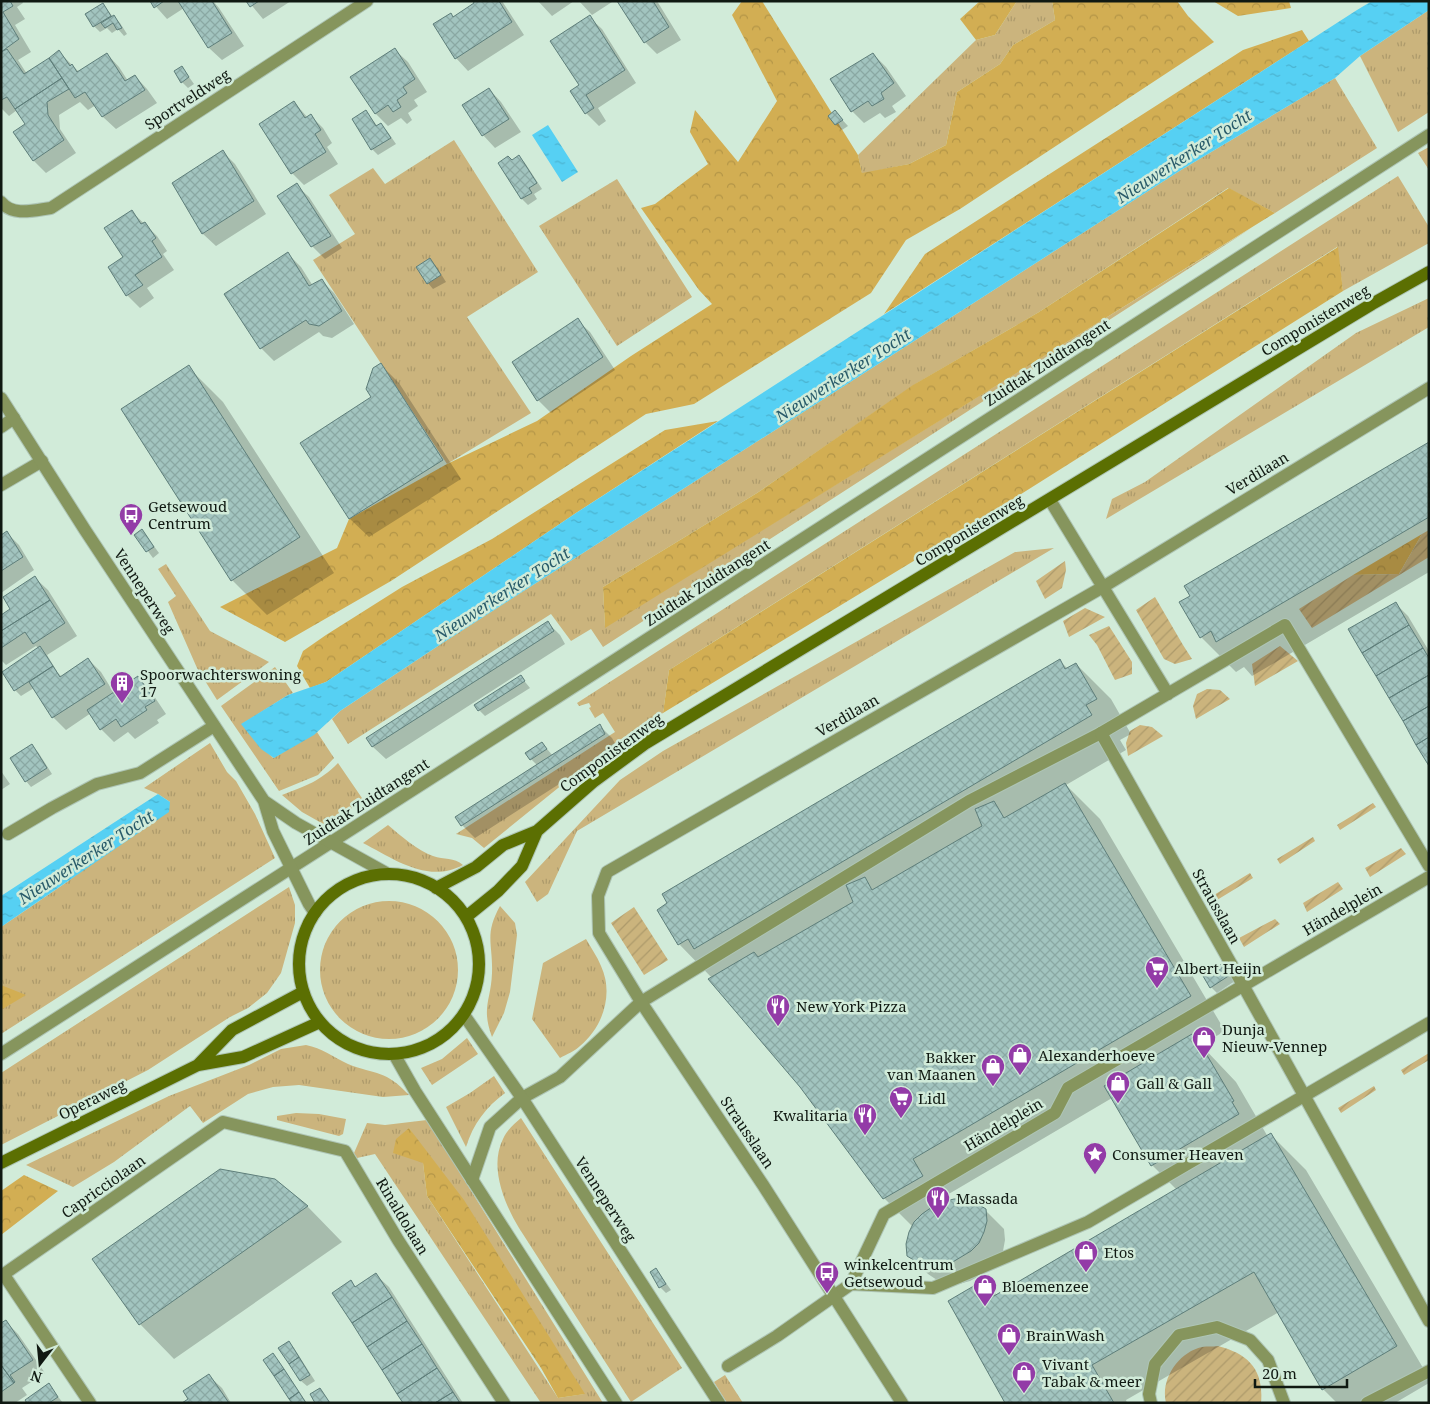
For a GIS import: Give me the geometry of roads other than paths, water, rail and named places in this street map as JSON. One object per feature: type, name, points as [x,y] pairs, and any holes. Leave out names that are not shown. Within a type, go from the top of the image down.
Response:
[{"type":"main road","name":"Componistenweg","points":[[436,888],[476,868],[503,845],[537,830],[593,782],[646,743],[1372,304],[1429,272]]},
{"type":"main road","name":"Componistenweg","points":[[466,917],[498,891],[522,866],[537,830]]},
{"type":"main road","points":[[388,874],[404,876],[436,888],[466,917],[473,933],[478,949],[479,966],[472,1000],[464,1015],[445,1035],[421,1049],[394,1054],[373,1053],[353,1047],[335,1036],[320,1022],[303,992],[299,964],[300,951],[303,937],[315,913],[326,900],[340,889],[355,881],[371,876],[388,874]]},
{"type":"main road","name":"Operaweg","points":[[198,1065],[232,1030],[303,992]]},
{"type":"main road","name":"Operaweg","points":[[1,1163],[198,1065],[243,1057],[320,1022]]},
{"type":"street","name":"Sportveldweg","points":[[1,202],[3,205],[21,212],[51,208],[367,1]]},
{"type":"street","name":"Zuidtak Zuidtangent","points":[[1,1054],[1429,135]]},
{"type":"street","name":"Verdilaan","points":[[607,872],[1103,587],[1429,388]]},
{"type":"street","name":"Venneperweg","points":[[1,398],[264,801],[273,831],[315,913]]},
{"type":"street","points":[[1,426],[14,418]]},
{"type":"street","points":[[1,486],[42,461]]},
{"type":"street","points":[[1050,500],[1168,694]]},
{"type":"street","points":[[472,1180],[490,1127],[522,1098],[560,1078],[641,1002],[969,801],[1101,733],[1286,626],[1429,866]]},
{"type":"street","points":[[8,834],[97,784],[140,773],[214,726]]},
{"type":"street","name":"Strausslaan","points":[[1101,733],[1429,1321]]},
{"type":"street","name":"Venneperweg","points":[[264,801],[296,823],[388,874]]},
{"type":"street","name":"Strausslaan","points":[[607,872],[598,896],[599,933],[641,1002],[763,1185],[902,1403]]},
{"type":"street","name":"Händelplein","points":[[851,1284],[884,1214],[1055,1113],[1068,1088],[1429,877]]},
{"type":"street","name":"Venneperweg","points":[[464,1015],[522,1098],[719,1403]]},
{"type":"street","points":[[728,1366],[777,1336],[851,1284],[933,1288],[1088,1222],[1429,1023]]},
{"type":"street","points":[[394,1054],[472,1180],[616,1403]]},
{"type":"street","name":"Capricciolaan","points":[[2,1276],[222,1122]]},
{"type":"street","name":"Rinaldolaan","points":[[222,1122],[345,1151],[398,1240],[504,1403]]},
{"type":"street","points":[[2,1276],[90,1403]]},
{"type":"street","points":[[1151,1403],[1149,1394],[1155,1364],[1179,1335],[1217,1327],[1250,1340],[1268,1360],[1284,1403]]},
{"type":"street","points":[[1367,1403],[1429,1371]]},
{"type":"water","name":"Nieuwerkerker Tocht","points":[[1372,1],[1429,1],[1429,10],[1360,56],[1335,78],[1181,170],[441,644],[340,711],[314,735],[274,758],[261,749],[241,724],[288,695],[326,682],[576,513]]},
{"type":"water","points":[[548,125],[578,172],[562,182],[532,135]]},
{"type":"water","name":"Nieuwerkerker Tocht","points":[[158,794],[170,802],[169,812],[1,927],[1,896]]},
{"type":"place","name":"Getsewoud Centrum","points":[[131,536]]},
{"type":"place","name":"Spoorwachterswoning 17","points":[[122,704]]},
{"type":"place","name":"Albert Heijn","points":[[1157,989]]},
{"type":"place","name":"New York Pizza","points":[[778,1027]]},
{"type":"place","name":"Dunja Nieuw-Vennep","points":[[1204,1059]]},
{"type":"place","name":"Alexanderhoeve","points":[[1020,1076]]},
{"type":"place","name":"Bakker van Maanen","points":[[993,1087]]},
{"type":"place","name":"Gall & Gall","points":[[1118,1104]]},
{"type":"place","name":"Lidl","points":[[901,1119]]},
{"type":"place","name":"Kwalitaria","points":[[865,1136]]},
{"type":"place","name":"Consumer Heaven","points":[[1095,1175]]},
{"type":"place","name":"Massada","points":[[938,1219]]},
{"type":"place","name":"Etos","points":[[1086,1273]]},
{"type":"place","name":"winkelcentrum Getsewoud","points":[[827,1294]]},
{"type":"place","name":"Bloemenzee","points":[[985,1307]]},
{"type":"place","name":"BrainWash","points":[[1009,1356]]},
{"type":"place","name":"Vivant Tabak & meer","points":[[1024,1394]]}]
